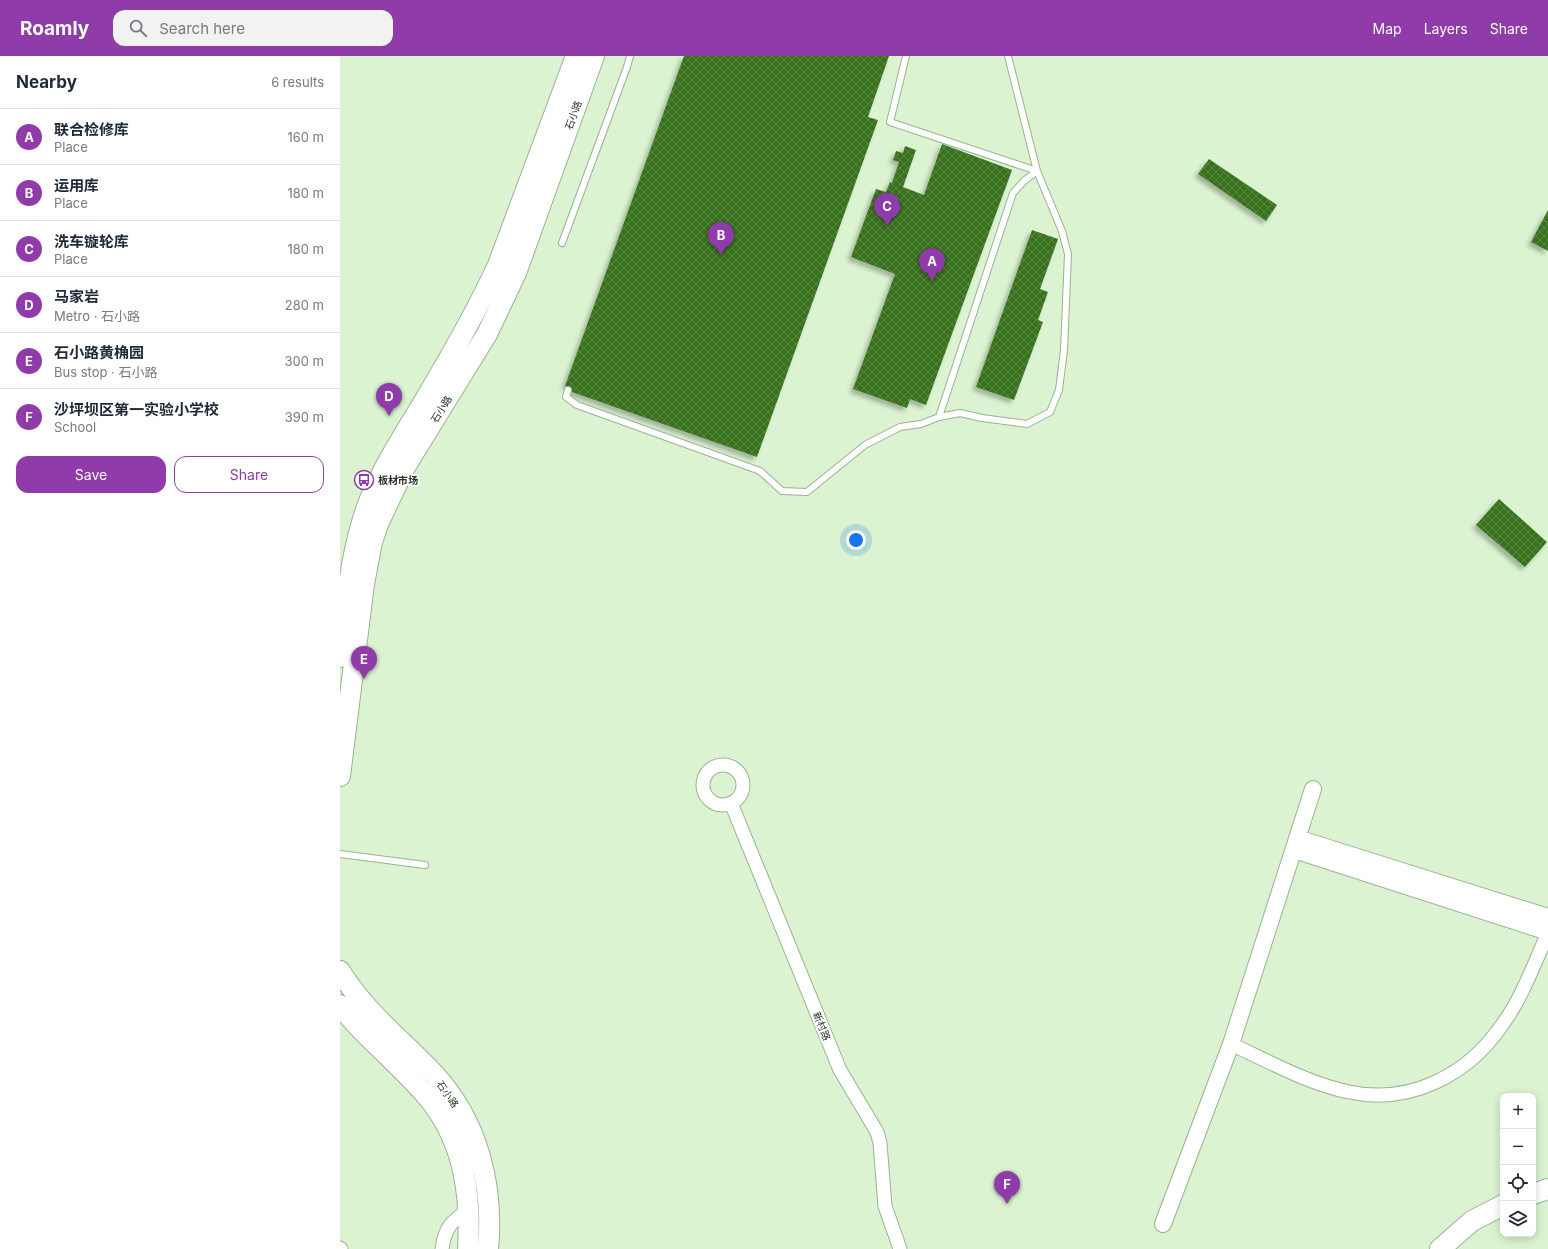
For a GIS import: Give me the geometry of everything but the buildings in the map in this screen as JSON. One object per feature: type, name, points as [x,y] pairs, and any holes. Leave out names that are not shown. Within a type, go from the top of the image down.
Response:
[{"type":"main road","name":"石小路","points":[[340,657],[354,558],[370,501],[389,459],[470,324],[485,294],[498,265],[576,56]]},
{"type":"main road","name":"石小路","points":[[340,776],[364,584],[372,542],[378,524],[405,467],[487,334],[503,303],[516,273],[594,56]]},
{"type":"main road","name":"石小路","points":[[340,971],[357,996],[435,1075],[463,1115],[474,1137],[483,1163],[488,1185],[490,1232],[488,1249]]},
{"type":"main road","name":"石小路","points":[[340,1005],[354,1022],[420,1089],[445,1123],[462,1164],[469,1209],[468,1249]]},
{"type":"main road","points":[[1536,1193],[1548,1189]]},
{"type":"main road","points":[[1536,1203],[1548,1198]]},
{"type":"main road","points":[[1440,1249],[1472,1221],[1500,1207]]},
{"type":"main road","points":[[1452,1249],[1476,1229],[1500,1217]]},
{"type":"street","points":[[1163,1224],[1231,1044],[1296,844],[1312,789]]},
{"type":"street","name":"新村路","points":[[732,803],[840,1070],[877,1132],[880,1143],[884,1206],[900,1249]]},
{"type":"street","points":[[1296,844],[1548,917]]},
{"type":"street","points":[[1231,1044],[1322,1084],[1349,1092],[1376,1095],[1402,1094],[1429,1086],[1457,1072],[1481,1052],[1503,1025],[1518,998],[1548,933],[1296,844]]},
{"type":"street","points":[[442,1249],[444,1234],[453,1220],[469,1209]]},
{"type":"lane","points":[[562,243],[630,56]]},
{"type":"lane","points":[[906,56],[890,122],[1037,172]]},
{"type":"lane","points":[[568,390],[566,397],[577,405],[760,471],[782,491],[806,492],[865,445],[900,427],[921,424],[939,417],[960,413],[982,418],[1027,424],[1050,412],[1059,390],[1064,350],[1068,254],[1062,231],[1037,172],[1008,56]]},
{"type":"lane","points":[[939,417],[1013,193],[1024,181],[1037,172]]},
{"type":"lane","points":[[340,854],[424,865]]},
{"type":"place","name":"洗车镟轮库","points":[[887,226]]},
{"type":"place","name":"运用库","points":[[721,255]]},
{"type":"place","name":"联合检修库","points":[[932,281]]},
{"type":"place","name":"马家岩","points":[[389,416]]},
{"type":"place","name":"板材市场","points":[[364,480]]},
{"type":"place","name":"石小路黄桷园","points":[[364,679]]},
{"type":"place","name":"沙坪坝区第一实验小学校","points":[[1007,1204]]}]
